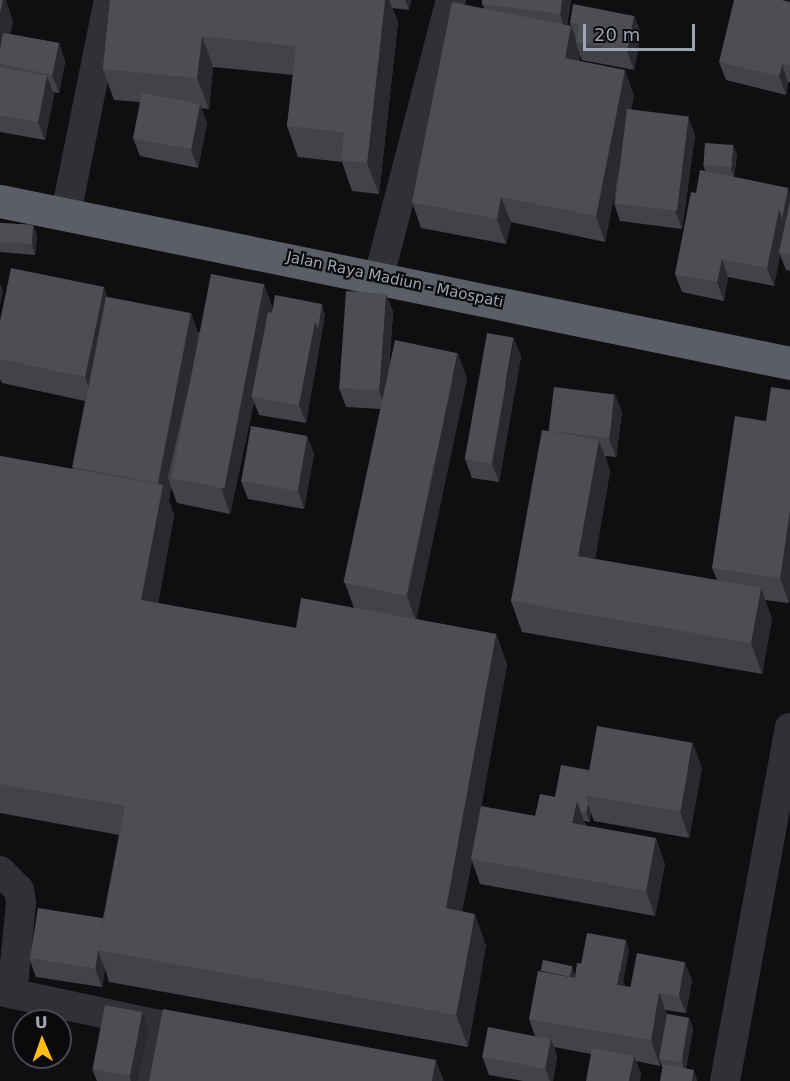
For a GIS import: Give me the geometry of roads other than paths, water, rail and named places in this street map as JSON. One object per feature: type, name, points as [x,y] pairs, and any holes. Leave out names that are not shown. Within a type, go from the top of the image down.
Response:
[{"type":"highway","name":"Jalan Raya Madiun - Maospati","points":[[0,201],[379,276],[790,363]]},
{"type":"street","points":[[66,213],[109,0]]},
{"type":"street","points":[[379,276],[451,0]]},
{"type":"street","points":[[725,1081],[790,728]]},
{"type":"street","points":[[0,871],[19,890],[21,903],[6,992],[198,1033]]},
{"type":"street","points":[[153,1081],[163,1026]]}]
